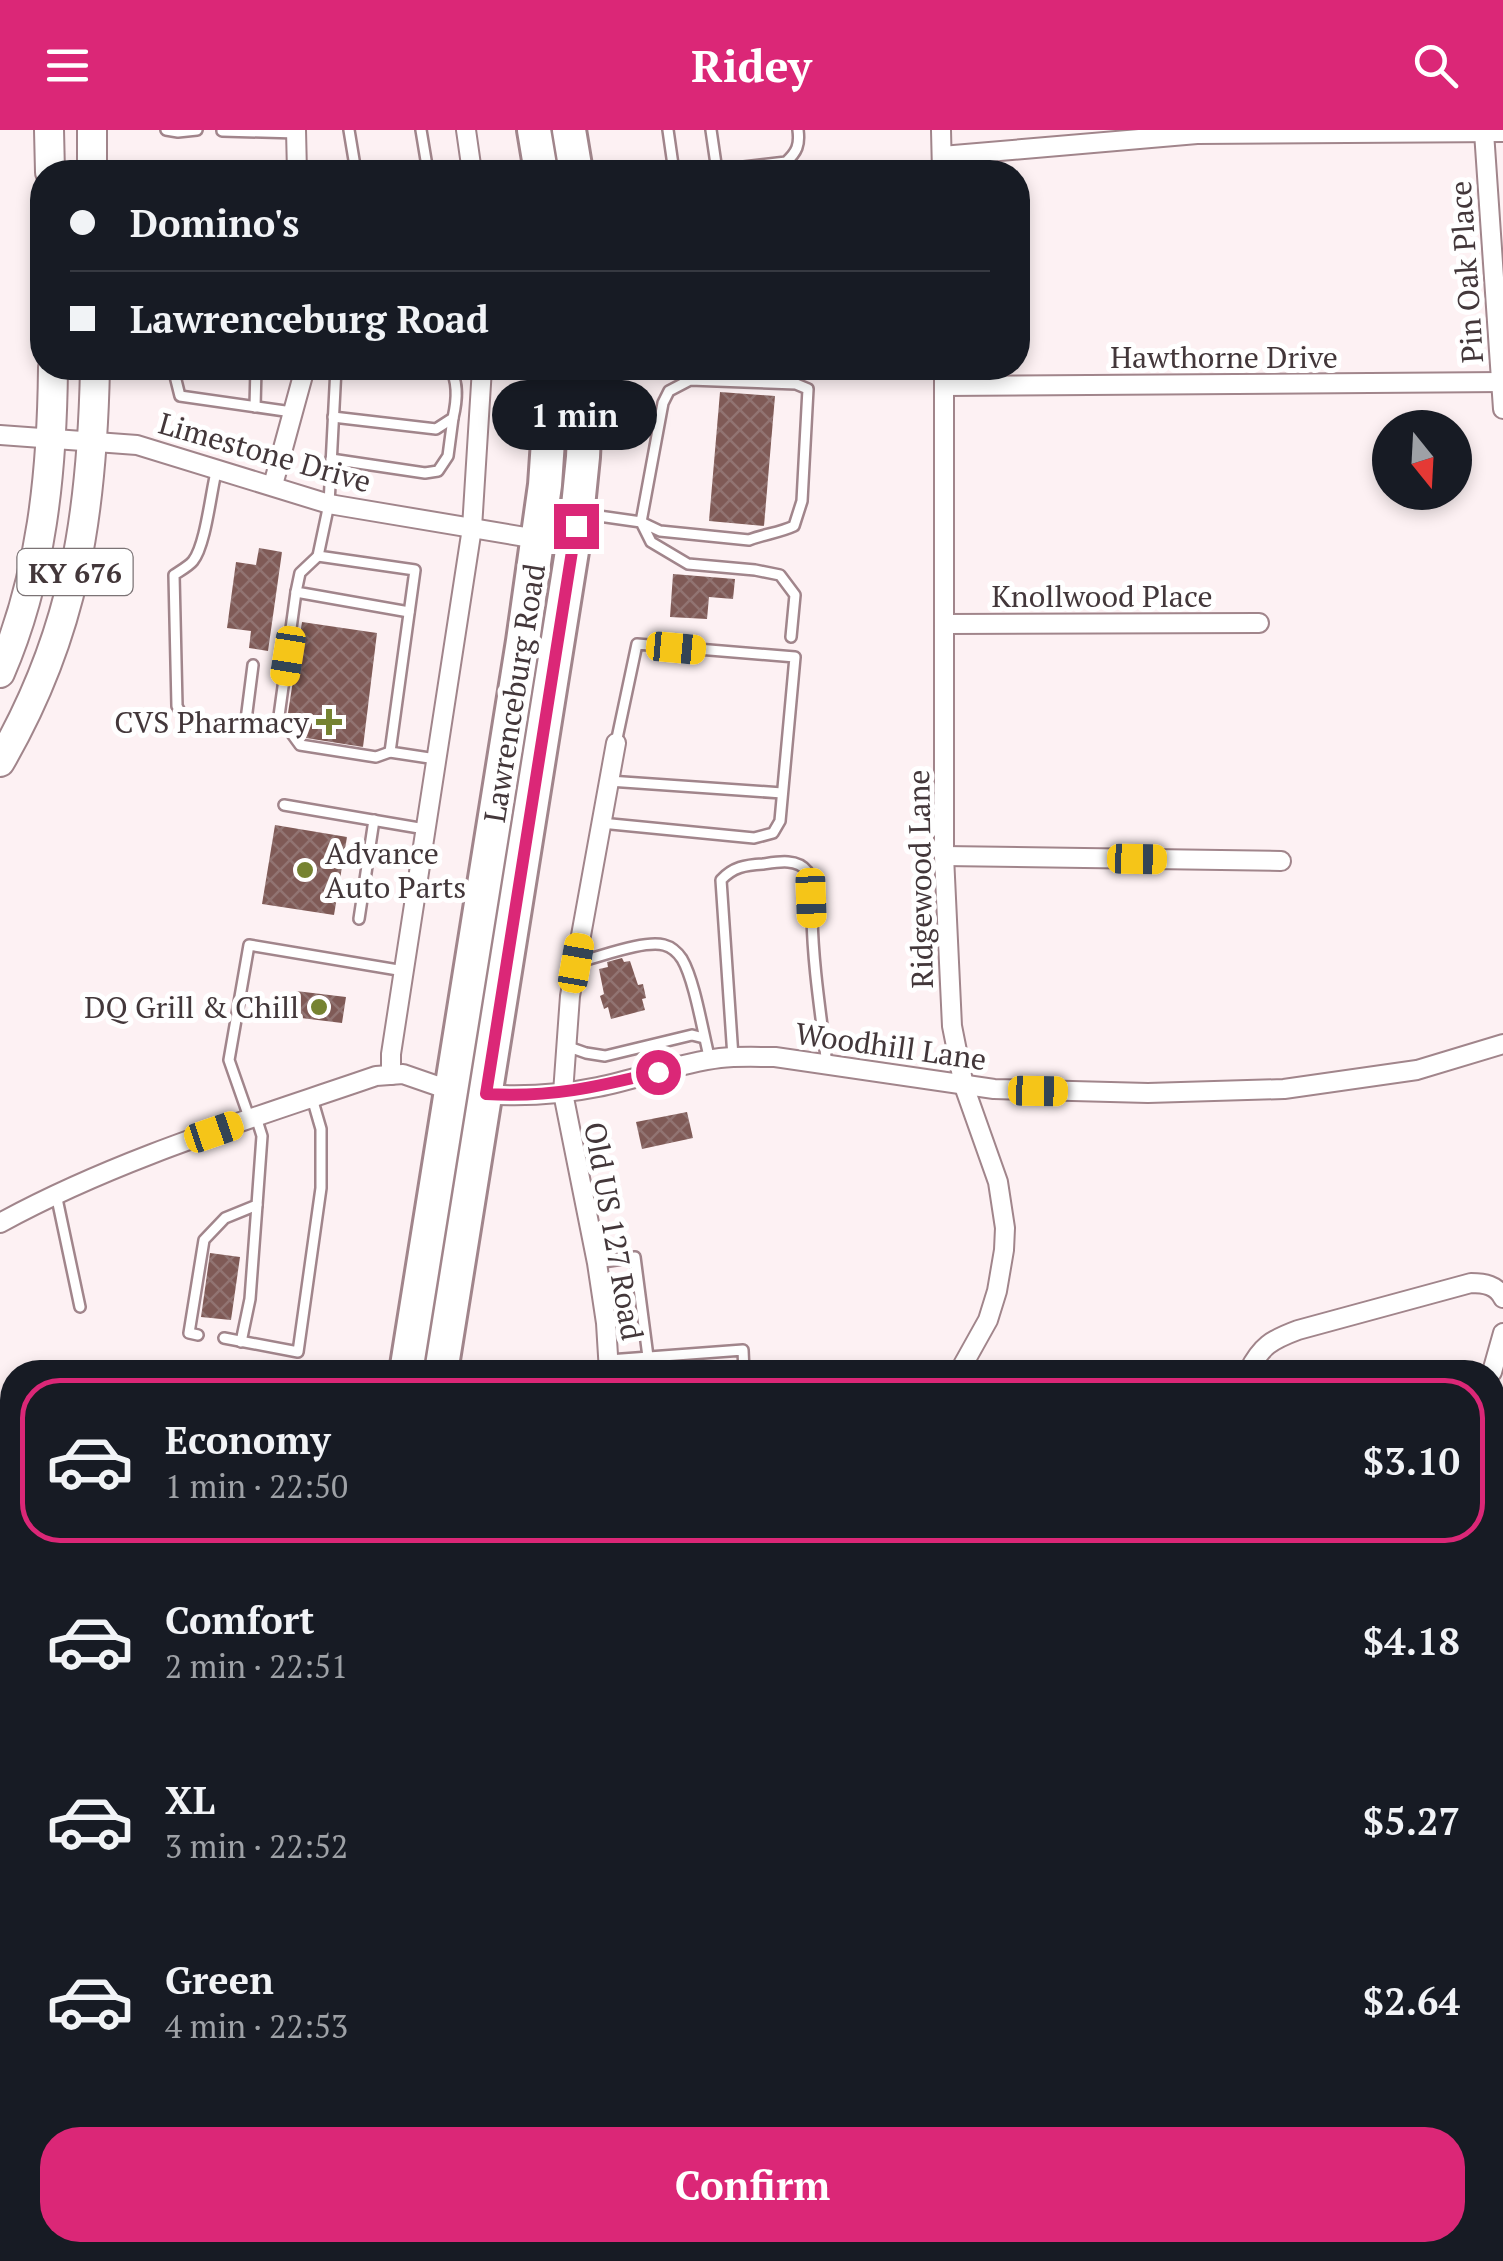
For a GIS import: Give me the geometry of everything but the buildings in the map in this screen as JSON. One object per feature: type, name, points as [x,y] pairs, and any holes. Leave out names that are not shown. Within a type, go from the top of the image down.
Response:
[{"type":"highway","points":[[534,130],[539,160]]},
{"type":"highway","points":[[569,130],[574,160]]},
{"type":"highway","name":"Lawrenceburg Road","points":[[408,1360],[538,540],[552,380]]},
{"type":"highway","name":"Lawrenceburg Road","points":[[443,1360],[575,528],[587,380]]},
{"type":"main road","points":[[49,130],[50,160]]},
{"type":"main road","points":[[92,130],[92,160]]},
{"type":"main road","name":"KY 676","points":[[0,672],[19,623],[38,551],[48,488],[53,380]]},
{"type":"main road","name":"KY 676","points":[[0,762],[33,699],[63,618],[84,523],[95,380]]},
{"type":"street","points":[[466,130],[470,160]]},
{"type":"street","points":[[942,130],[942,160]]},
{"type":"street","points":[[296,132],[297,160]]},
{"type":"street","name":"Pin Oak Place","points":[[1484,132],[1503,409]]},
{"type":"street","points":[[976,160],[1197,134],[1503,132]]},
{"type":"street","name":"Hawthorne Drive","points":[[1030,378],[1502,382]]},
{"type":"street","points":[[273,485],[301,380]]},
{"type":"street","points":[[0,1224],[56,1194],[143,1156],[376,1076],[392,1075],[391,1054],[472,528],[481,380]]},
{"type":"street","name":"Ridgewood Lane","points":[[944,380],[944,856],[952,1026],[964,1086],[998,1182],[1004,1216],[1004,1250],[997,1291],[988,1320],[967,1360]]},
{"type":"street","name":"Limestone Drive","points":[[0,435],[137,445],[329,504],[538,540],[575,528]]},
{"type":"street","name":"Knollwood Place","points":[[945,624],[1258,622]]},
{"type":"street","name":"Old US 127 Road","points":[[608,1360],[597,1263],[563,1093],[570,996],[616,742]]},
{"type":"street","points":[[944,856],[1281,861]]},
{"type":"street","name":"Woodhill Lane","points":[[392,1075],[402,1074],[451,1091],[522,1096],[598,1088],[710,1060],[775,1057],[1008,1090],[1284,1090],[1417,1070],[1503,1044]]},
{"type":"street","points":[[1255,1360],[1274,1339],[1471,1283],[1493,1287],[1503,1298]]},
{"type":"street","points":[[1495,1360],[1503,1333]]},
{"type":"lane","points":[[172,131],[197,130]]},
{"type":"lane","points":[[349,130],[354,160]]},
{"type":"lane","points":[[422,130],[426,160]]},
{"type":"lane","points":[[668,130],[672,160]]},
{"type":"lane","points":[[712,130],[716,160]]},
{"type":"lane","points":[[788,160],[800,143],[798,130]]},
{"type":"lane","points":[[222,131],[296,132]]},
{"type":"lane","points":[[176,380],[180,396],[292,412]]},
{"type":"lane","points":[[255,407],[256,380]]},
{"type":"lane","points":[[335,380],[329,504],[318,556],[300,573],[279,716],[300,746],[376,757],[390,752],[436,759]]},
{"type":"lane","points":[[331,459],[424,473],[438,471],[448,456],[456,404],[455,380]]},
{"type":"lane","points":[[575,528],[641,522],[660,531],[749,540],[794,526],[802,501],[808,389],[796,384],[690,380],[669,391],[663,403],[641,522],[651,542],[688,564],[780,576],[795,595],[791,637]]},
{"type":"lane","points":[[456,404],[480,406]]},
{"type":"lane","points":[[333,417],[436,429],[453,418]]},
{"type":"lane","points":[[216,468],[206,526],[194,560],[174,574],[177,706],[188,721],[204,727],[226,728],[246,720],[254,665]]},
{"type":"lane","points":[[318,556],[415,570],[390,752]]},
{"type":"lane","points":[[296,592],[409,612]]},
{"type":"lane","points":[[601,823],[754,838],[773,833],[780,820],[795,658],[637,644],[616,742]]},
{"type":"lane","points":[[609,781],[782,793]]},
{"type":"lane","points":[[284,805],[425,829]]},
{"type":"lane","points":[[359,919],[374,820]]},
{"type":"lane","points":[[733,1058],[720,880],[743,866],[795,863],[804,867],[814,883],[813,963],[828,1065]]},
{"type":"lane","points":[[576,963],[647,944],[663,944],[673,949],[684,962],[710,1060]]},
{"type":"lane","points":[[241,1342],[250,1298],[262,1136],[230,1060],[249,946],[404,972]]},
{"type":"lane","points":[[566,1046],[605,1056],[692,1035],[704,1038]]},
{"type":"lane","points":[[224,1338],[298,1352],[321,1188],[321,1129],[312,1098]]},
{"type":"lane","points":[[56,1194],[80,1307]]},
{"type":"lane","points":[[198,1335],[189,1333],[204,1240],[225,1218],[257,1205]]},
{"type":"lane","points":[[597,1263],[635,1256],[650,1357]]},
{"type":"lane","points":[[636,1360],[743,1350],[743,1360]]},
{"type":"place","name":"CVS Pharmacy","points":[[329,722]]},
{"type":"place","name":"Advance Auto Parts","points":[[305,870]]},
{"type":"place","name":"DQ Grill & Chill","points":[[319,1007]]},
{"type":"route","points":[[576,526],[486,1094],[563,1093],[658,1072]]}]
